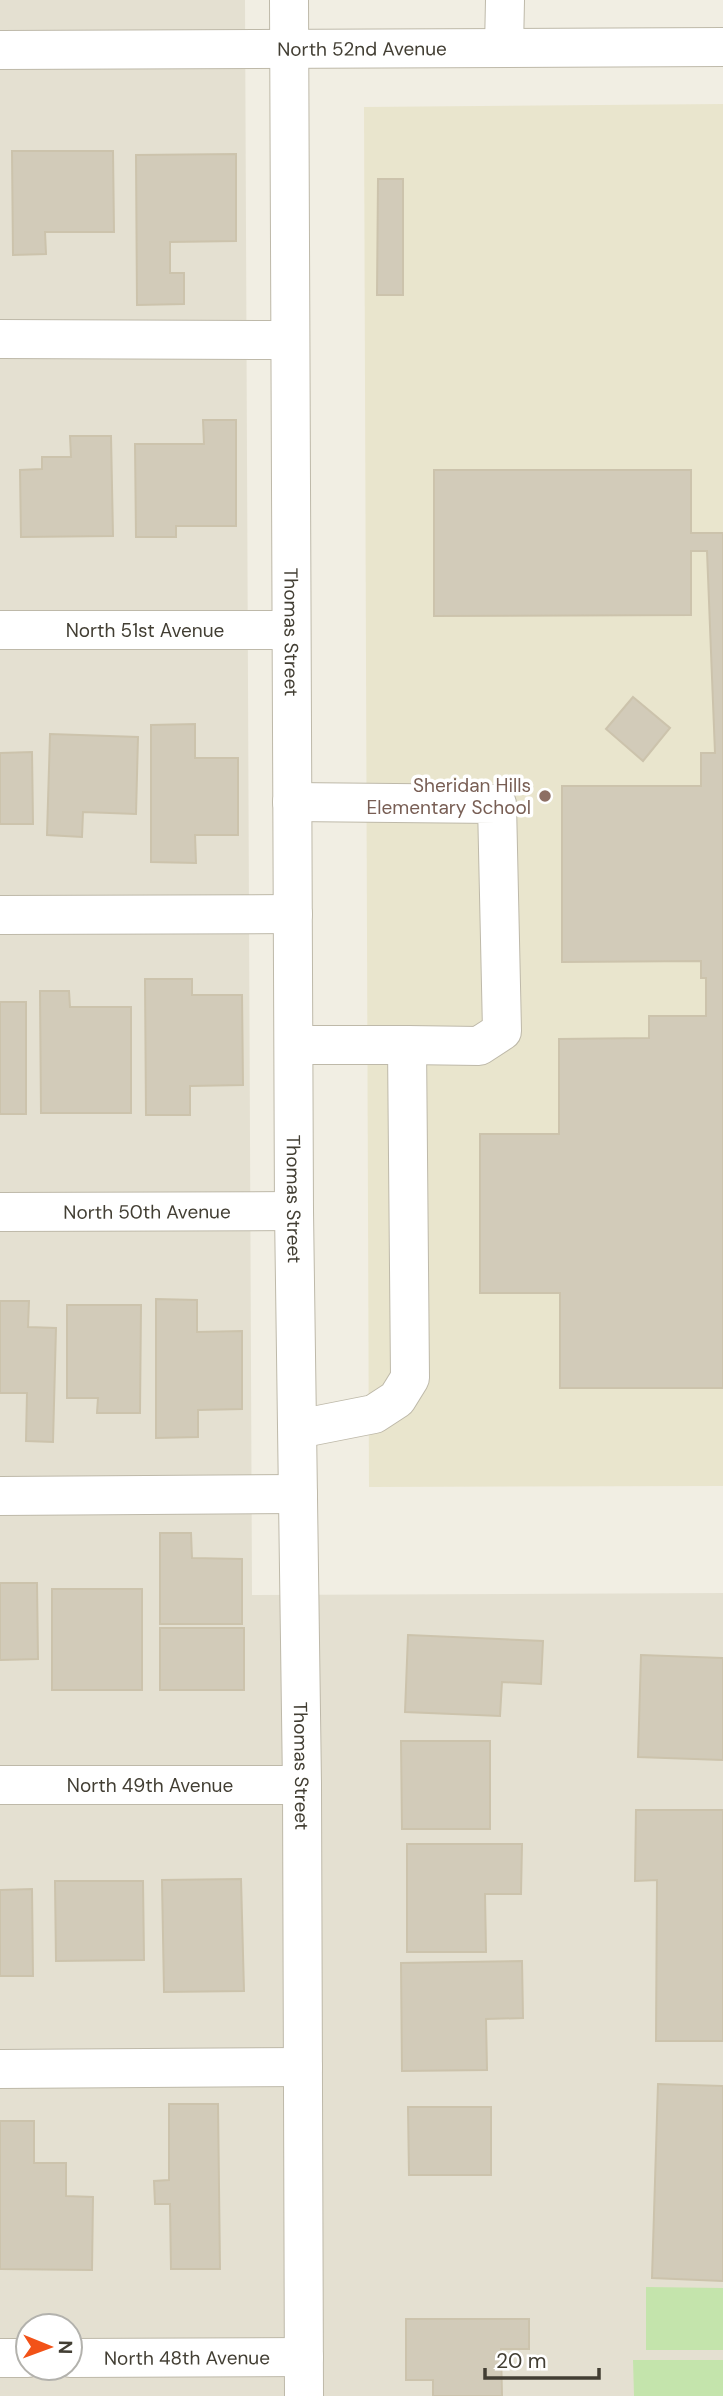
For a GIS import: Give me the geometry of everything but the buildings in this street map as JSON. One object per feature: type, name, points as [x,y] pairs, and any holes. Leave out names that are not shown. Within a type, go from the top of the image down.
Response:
[{"type":"street","name":"Thomas Street","points":[[289,0],[294,1211],[302,1785],[304,2396]]},
{"type":"street","points":[[504,48],[505,0]]},
{"type":"street","name":"North 52nd Avenue","points":[[0,50],[723,47]]},
{"type":"street","points":[[0,339],[290,340]]},
{"type":"street","name":"North 51st Avenue","points":[[0,631],[291,630]]},
{"type":"street","points":[[292,802],[498,804],[502,1031],[479,1046],[293,1045]]},
{"type":"street","points":[[0,915],[293,914]]},
{"type":"street","points":[[298,1429],[374,1414],[397,1399],[410,1378],[407,1045]]},
{"type":"street","name":"North 50th Avenue","points":[[0,1212],[294,1211]]},
{"type":"street","points":[[0,1496],[298,1494]]},
{"type":"street","name":"North 49th Avenue","points":[[0,1785],[302,1785]]},
{"type":"street","points":[[0,2069],[303,2067]]},
{"type":"street","name":"North 48th Avenue","points":[[84,2358],[304,2357]]},
{"type":"shaded area","points":[[0,0],[245,0],[252,1595],[723,1593],[723,2396],[0,2396]]},
{"type":"shaded area","name":"Sheridan Hills Elementary School","points":[[723,104],[723,1486],[369,1487],[364,107]]},
{"type":"green space","points":[[646,2287],[723,2288],[723,2350],[646,2350]]},
{"type":"green space","points":[[633,2360],[723,2360],[723,2396],[634,2396]]},
{"type":"place","name":"Sheridan Hills Elementary School","points":[[545,796]]}]
